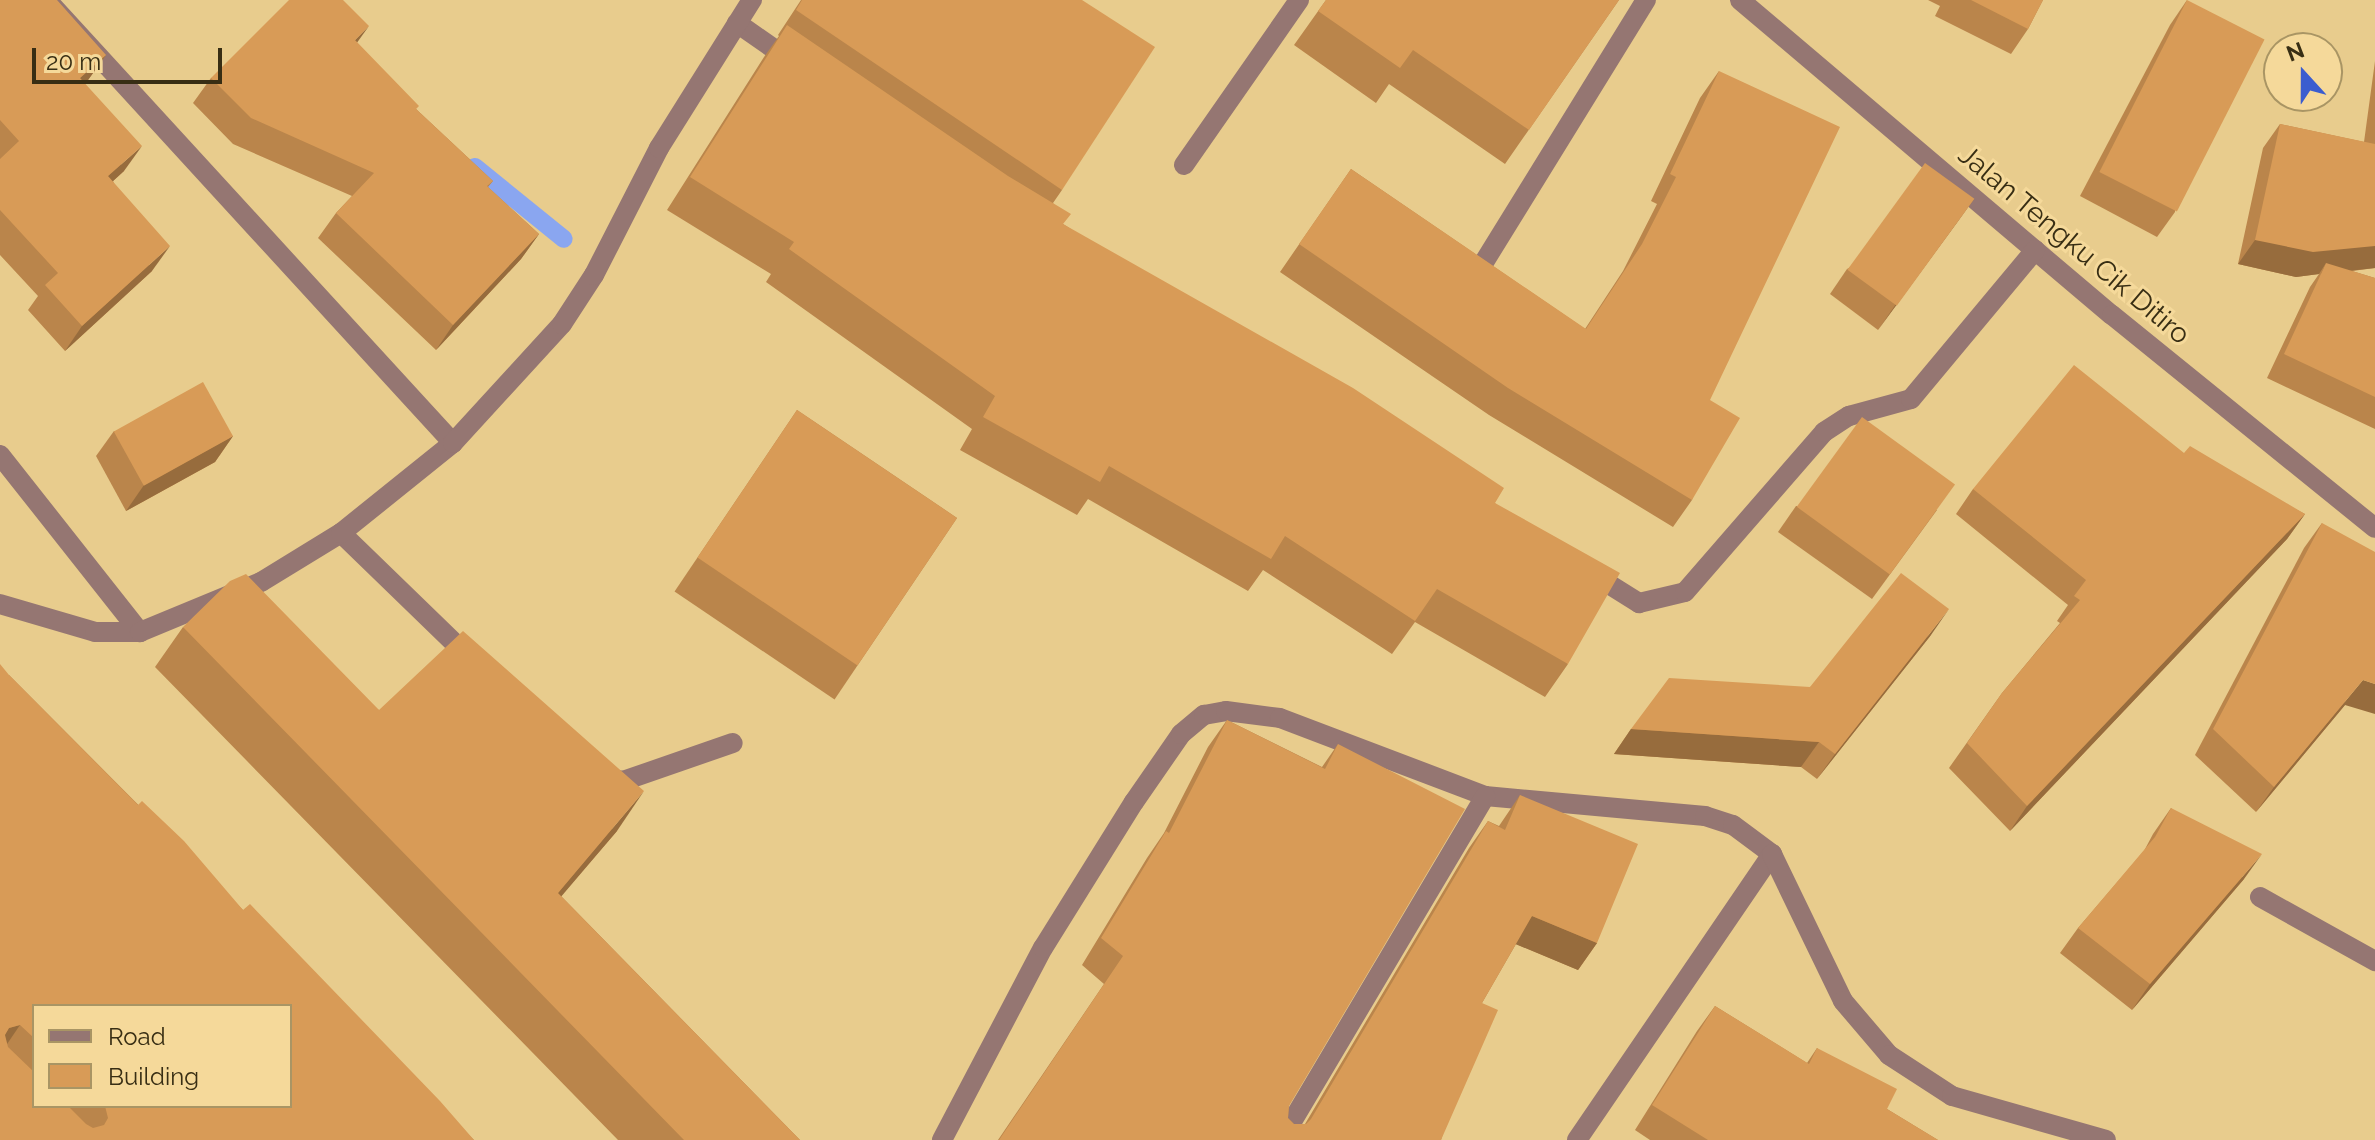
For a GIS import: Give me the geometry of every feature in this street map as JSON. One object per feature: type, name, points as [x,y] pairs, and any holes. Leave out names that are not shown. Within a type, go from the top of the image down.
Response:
[{"type":"street","points":[[47,0],[453,443]]},
{"type":"street","points":[[0,604],[95,632],[121,635],[140,632],[261,582],[341,533],[453,443],[562,324],[594,275],[659,148],[752,0]]},
{"type":"street","points":[[1184,165],[1299,0]]},
{"type":"street","points":[[1473,280],[1646,0]]},
{"type":"street","name":"Jalan Tengku Cik Ditiro","points":[[1740,0],[2035,250],[2375,528]]},
{"type":"street","points":[[737,23],[814,76]]},
{"type":"street","points":[[1573,561],[1639,603],[1685,592],[1824,432],[1849,416],[1911,399],[2035,250]]},
{"type":"street","points":[[0,455],[140,632]]},
{"type":"street","points":[[341,533],[491,677]]},
{"type":"street","points":[[942,1140],[1043,948],[1134,802],[1181,734],[1198,719],[1226,711],[1280,718],[1485,796],[1705,816],[1733,825],[1772,854],[1843,1001],[1889,1055],[1952,1096],[2106,1140]]},
{"type":"street","points":[[583,766],[595,777],[623,781],[733,743]]},
{"type":"street","points":[[1281,1140],[1485,796]]},
{"type":"street","points":[[1577,1140],[1772,854]]},
{"type":"street","points":[[2260,897],[2375,961]]},
{"type":"building","points":[[0,0],[57,0],[106,55],[80,78],[142,146],[108,176],[170,246],[82,326],[45,285],[58,273],[0,210],[0,159],[19,141],[0,120]]},
{"type":"building","points":[[289,0],[343,0],[369,26],[355,40],[419,106],[416,109],[493,181],[487,186],[539,234],[453,325],[336,213],[374,173],[251,118],[211,78]]},
{"type":"building","points":[[802,0],[1082,0],[1155,47],[1062,190],[796,10]]},
{"type":"building","points":[[1326,0],[1619,0],[1529,130],[1413,50],[1400,68],[1318,11]]},
{"type":"building","points":[[1971,0],[2043,0],[2028,29]]},
{"type":"building","points":[[2187,0],[2263,39],[2263,42],[2177,211],[2099,172]]},
{"type":"building","points":[[787,25],[1008,176],[1071,214],[1063,224],[1353,388],[1504,488],[1495,503],[1620,573],[1568,664],[1437,589],[1415,621],[1285,536],[1271,559],[1109,466],[1100,482],[983,417],[995,396],[789,249],[794,242],[690,177]]},
{"type":"building","points":[[1719,71],[1840,127],[1710,400],[1740,418],[1692,500],[1508,388],[1299,244],[1351,169],[1586,329],[1642,244],[1676,177],[1670,174]]},
{"type":"building","points":[[2280,124],[2375,144],[2375,246],[2313,252],[2255,240]]},
{"type":"building","points":[[1925,163],[1974,199],[1897,306],[1847,270]]},
{"type":"building","points":[[2326,263],[2375,278],[2375,397],[2284,354]]},
{"type":"building","points":[[2074,365],[2184,453],[2190,446],[2305,514],[2027,806],[1967,743],[2002,693],[2080,600],[2074,596],[2086,580],[1973,489]]},
{"type":"building","points":[[203,382],[233,436],[144,486],[114,431]]},
{"type":"building","points":[[797,410],[957,518],[857,665],[697,558]]},
{"type":"building","points":[[1862,417],[1955,485],[1890,574],[1797,507]]},
{"type":"building","points":[[2322,523],[2375,552],[2375,684],[2363,680],[2274,787],[2213,729]]},
{"type":"building","points":[[1901,573],[1949,609],[1835,754],[1819,742],[1631,729],[1669,678],[1810,687]]},
{"type":"building","points":[[246,574],[379,710],[463,631],[644,791],[558,893],[800,1140],[684,1140],[183,627],[230,581]]},
{"type":"building","points":[[0,664],[138,805],[142,801],[184,841],[243,910],[250,904],[474,1140],[0,1140]]},
{"type":"building","points":[[1227,720],[1325,769],[1338,744],[1465,809],[1289,1106],[1288,1118],[1294,1124],[1306,1124],[1311,1119],[1488,821],[1505,830],[1520,795],[1638,844],[1597,943],[1532,916],[1482,1003],[1498,1010],[1441,1140],[999,1140],[1123,956],[1101,938],[1166,831],[1169,833]]},
{"type":"building","points":[[2171,808],[2262,854],[2150,984],[2078,928],[2155,837]]},
{"type":"building","points":[[1715,1006],[1809,1064],[1817,1048],[1897,1089],[1887,1109],[1938,1140],[1708,1140],[1652,1105]]},
{"type":"waterway","points":[[475,167],[564,239]]}]
